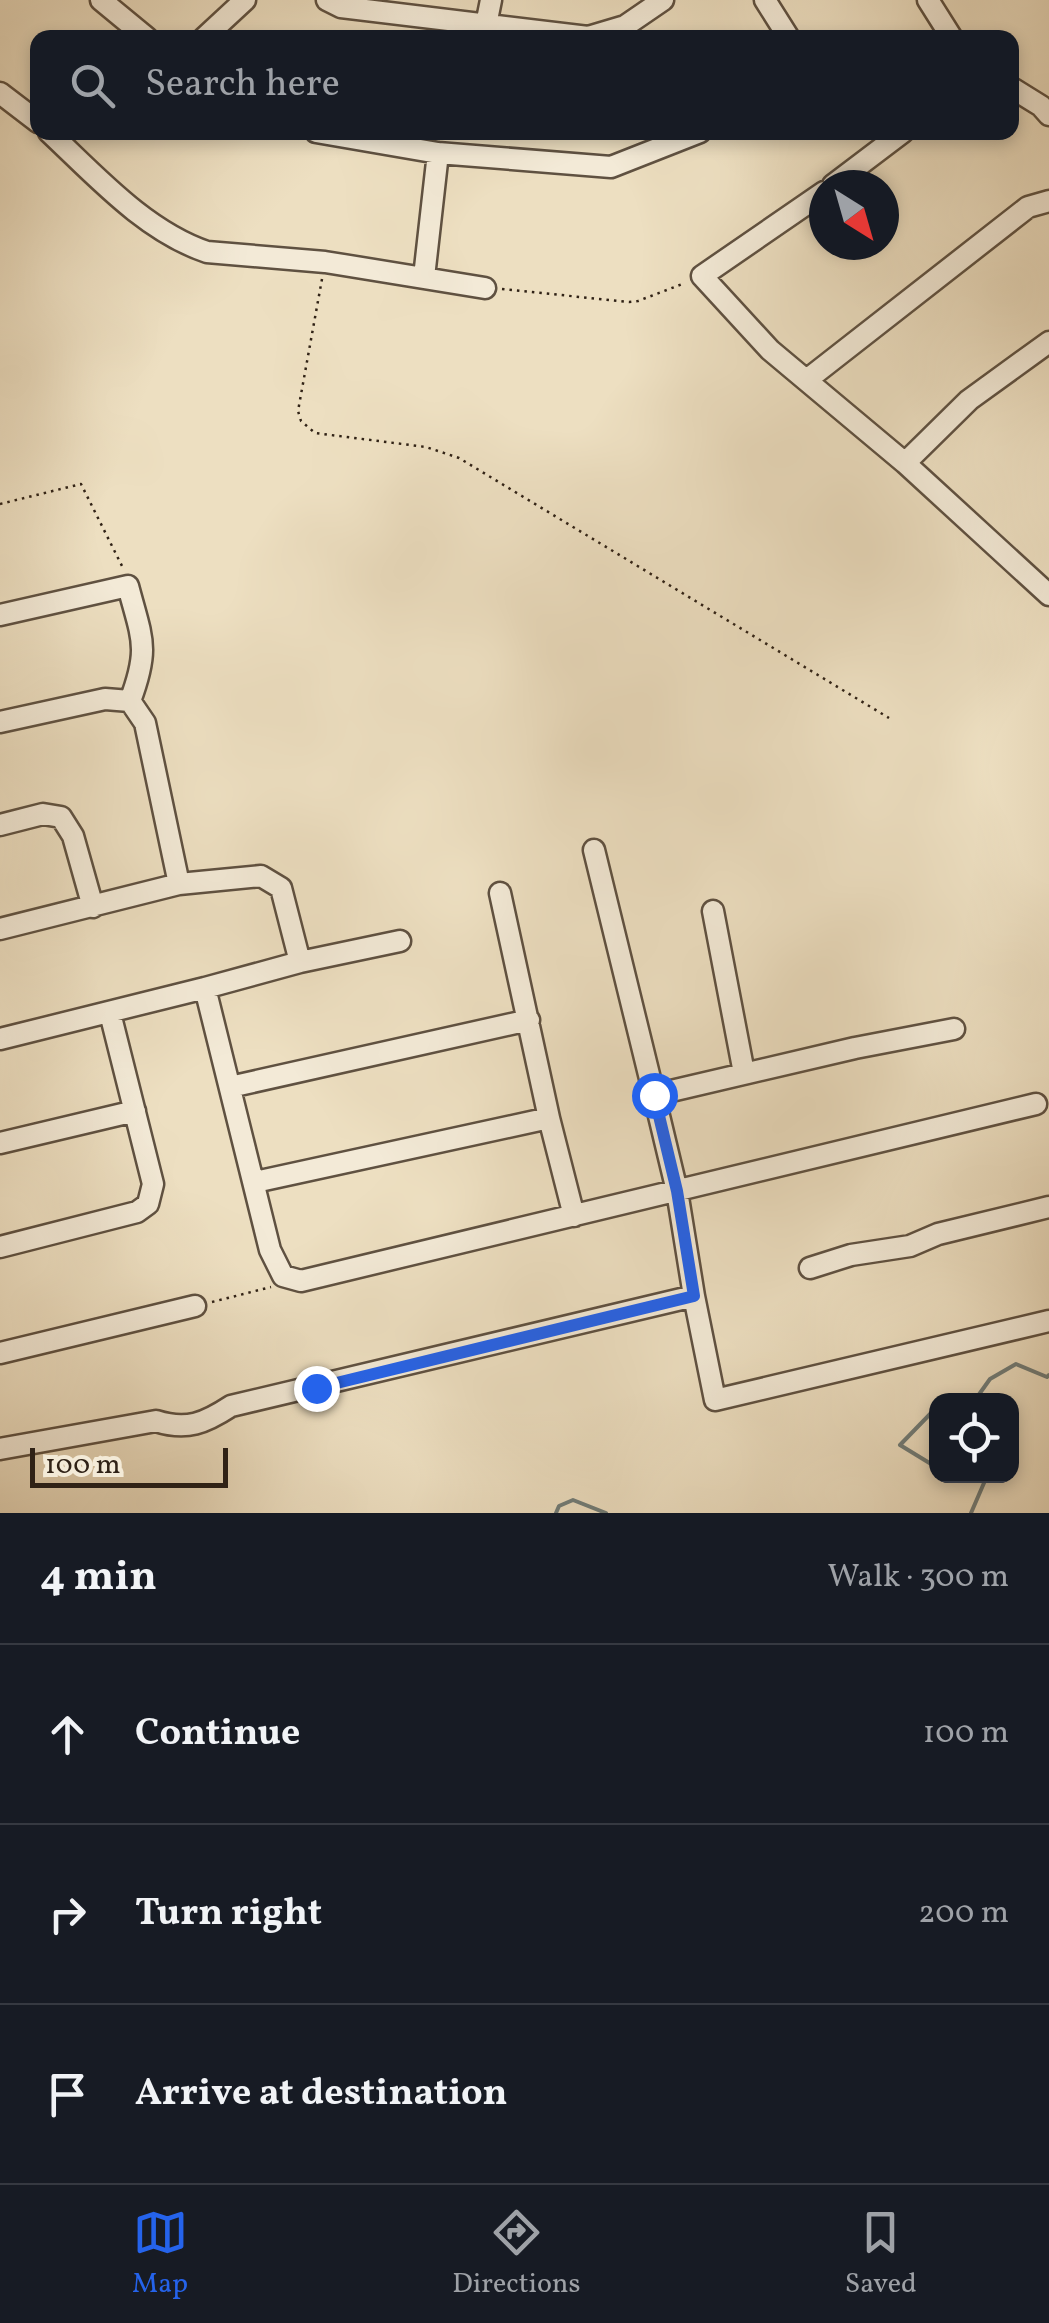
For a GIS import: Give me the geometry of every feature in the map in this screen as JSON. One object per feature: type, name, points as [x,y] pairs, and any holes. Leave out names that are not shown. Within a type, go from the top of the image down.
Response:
[{"type":"street","points":[[101,0],[137,30]]},
{"type":"street","points":[[213,30],[245,0]]},
{"type":"street","points":[[327,0],[341,7],[528,30]]},
{"type":"street","points":[[486,25],[491,0]]},
{"type":"street","points":[[614,30],[663,0]]},
{"type":"street","points":[[765,0],[784,30]]},
{"type":"street","points":[[928,0],[947,30]]},
{"type":"street","points":[[1019,92],[1049,116]]},
{"type":"street","points":[[0,93],[30,116]]},
{"type":"street","points":[[58,140],[132,209],[194,248],[325,262],[485,288]]},
{"type":"street","points":[[362,140],[438,153],[611,167],[680,140]]},
{"type":"street","points":[[853,170],[892,140]]},
{"type":"street","points":[[424,276],[438,153]]},
{"type":"street","points":[[808,378],[1028,207],[1049,201]]},
{"type":"street","points":[[809,202],[702,276],[770,350],[905,463],[1049,595]]},
{"type":"street","points":[[905,463],[969,400],[1049,342]]},
{"type":"street","points":[[0,615],[128,586],[143,654],[130,701]]},
{"type":"street","points":[[0,722],[106,699],[130,701],[145,722],[179,884]]},
{"type":"street","points":[[0,825],[43,814],[62,817],[73,836],[93,907]]},
{"type":"street","points":[[594,850],[677,1191],[715,1400],[1049,1321]]},
{"type":"street","points":[[0,929],[179,884],[261,876],[281,888],[300,962]]},
{"type":"street","points":[[500,893],[574,1216]]},
{"type":"street","points":[[713,911],[744,1073]]},
{"type":"street","points":[[0,1039],[400,940]]},
{"type":"street","points":[[205,988],[270,1250],[283,1276],[292,1280],[313,1280],[1036,1104]]},
{"type":"street","points":[[0,1247],[137,1212],[148,1204],[153,1184],[110,1013]]},
{"type":"street","points":[[230,1087],[529,1020]]},
{"type":"street","points":[[654,1095],[954,1029]]},
{"type":"street","points":[[0,1143],[135,1111]]},
{"type":"street","points":[[254,1182],[549,1118]]},
{"type":"street","points":[[810,1268],[852,1254],[910,1246],[938,1234],[1049,1207]]},
{"type":"street","points":[[0,1449],[156,1421],[178,1428],[205,1423],[231,1406],[694,1296]]},
{"type":"street","points":[[0,1352],[194,1306]]},
{"type":"path","points":[[325,262],[298,411],[308,428],[426,447],[458,458],[889,718]]},
{"type":"path","points":[[485,288],[638,301],[702,276]]},
{"type":"path","points":[[0,504],[81,484],[122,562],[128,586]]},
{"type":"path","points":[[194,1306],[269,1289],[283,1276]]},
{"type":"waterway","points":[[980,1393],[990,1379],[1016,1364],[1049,1375]]},
{"type":"waterway","points":[[929,1415],[900,1445],[929,1463]]},
{"type":"waterway","points":[[971,1513],[984,1483]]},
{"type":"waterway","points":[[556,1513],[559,1506],[573,1500],[606,1513]]},
{"type":"route","points":[[316,1388],[694,1296],[677,1191],[654,1095]]}]
